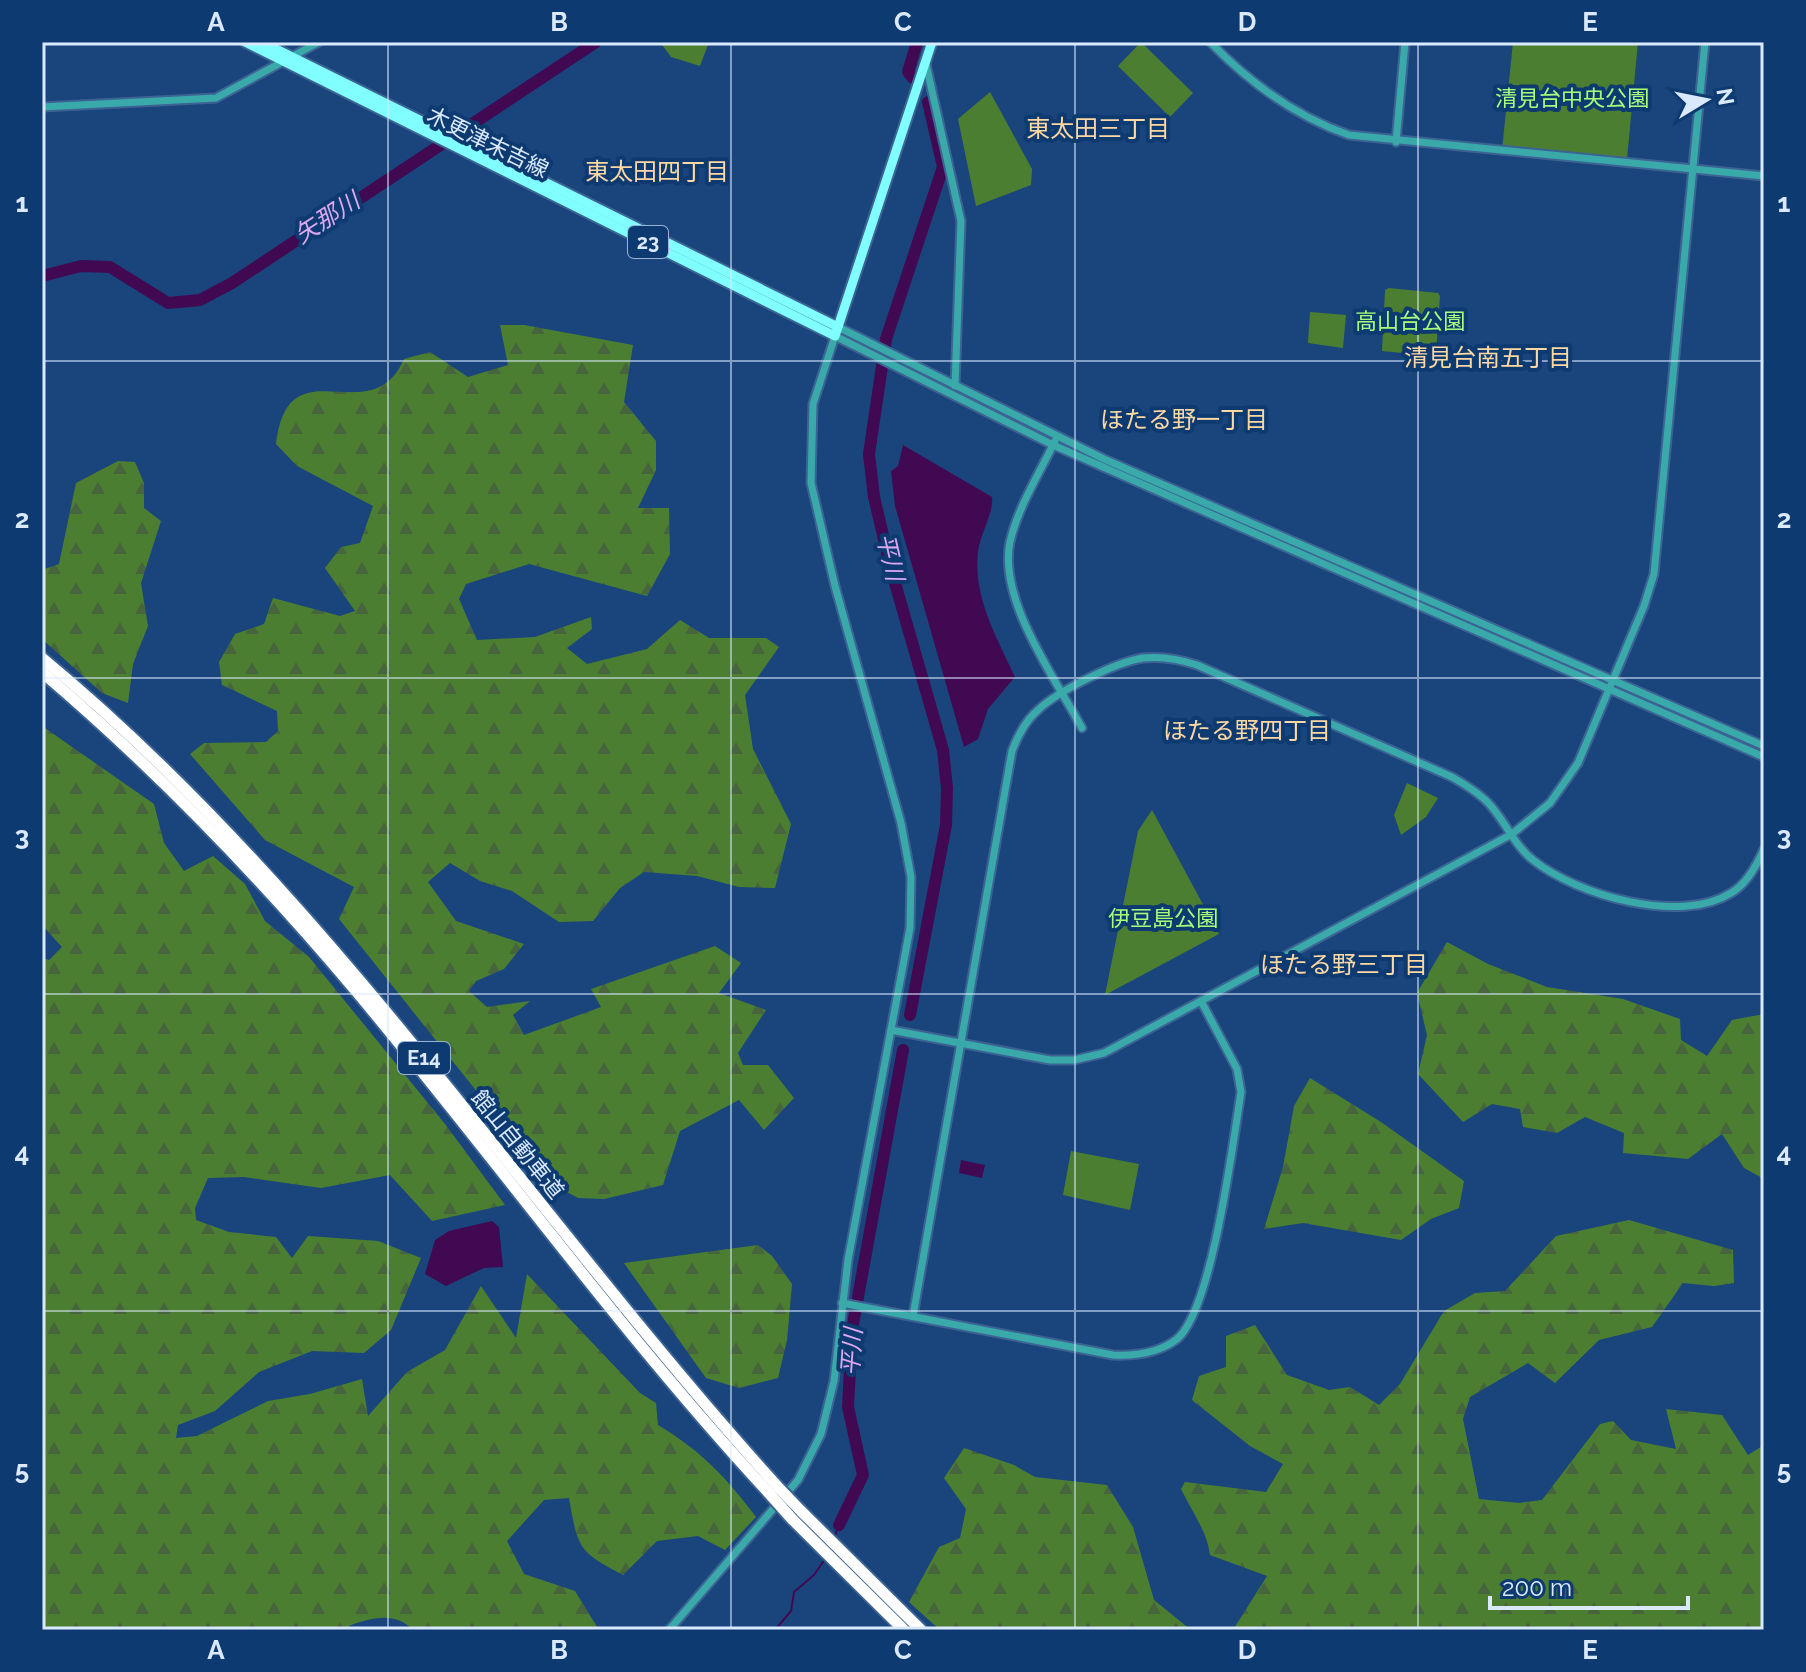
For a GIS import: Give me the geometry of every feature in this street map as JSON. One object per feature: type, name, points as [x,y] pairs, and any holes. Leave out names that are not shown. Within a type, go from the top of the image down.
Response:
[{"type":"highway","name":"館山自動車道","points":[[42,658],[189,791],[277,883],[365,985],[772,1489]]},
{"type":"highway","name":"館山自動車道","points":[[42,672],[180,799],[310,937],[629,1333],[818,1538],[921,1630]]},
{"type":"highway","name":"館山自動車道","points":[[837,1556],[904,1630]]},
{"type":"main road","name":"木更津末吉線","points":[[245,42],[289,60],[465,146],[836,331]]},
{"type":"main road","name":"木更津末吉線","points":[[262,42],[289,60]]},
{"type":"main road","points":[[836,331],[932,42]]},
{"type":"street","points":[[42,107],[210,100],[240,89],[319,42]]},
{"type":"street","points":[[1210,42],[1249,80],[1304,117],[1349,135],[1764,176]]},
{"type":"street","points":[[1396,142],[1405,42]]},
{"type":"street","points":[[891,1030],[1050,1060],[1074,1060],[1117,1047],[1512,834],[1541,812],[1572,773],[1644,606],[1656,562],[1705,42]]},
{"type":"street","points":[[925,61],[961,221],[955,386]]},
{"type":"street","points":[[836,331],[884,350],[1055,441]]},
{"type":"street","points":[[836,331],[883,360],[1055,441],[1611,685],[1764,757]]},
{"type":"street","points":[[669,1630],[808,1466],[830,1402],[842,1303],[910,928],[908,856],[816,514],[811,483],[813,404],[836,331]]},
{"type":"street","points":[[1055,441],[1016,521],[1008,569],[1020,610],[1082,728]]},
{"type":"street","points":[[913,1316],[1012,751],[1022,727],[1036,711],[1064,693],[1140,658],[1186,661],[1452,777],[1483,798],[1528,856],[1555,874],[1628,902],[1697,906],[1718,900],[1737,889],[1764,849]]},
{"type":"street","points":[[1611,685],[1764,746]]},
{"type":"street","points":[[842,1303],[1126,1356],[1155,1350],[1176,1340],[1200,1303],[1205,1286],[1241,1092],[1237,1069],[1201,1001]]},
{"type":"green space","points":[[660,42],[709,42],[700,66],[671,57]]},
{"type":"green space","points":[[1141,42],[1193,93],[1170,117],[1118,66]]},
{"type":"green space","name":"清見台中央公園","points":[[1513,42],[1638,42],[1627,159],[1502,150]]},
{"type":"green space","points":[[990,92],[1032,169],[1031,185],[976,206],[958,119]]},
{"type":"green space","name":"高山台公園","points":[[1385,290],[1438,293],[1440,296],[1436,352],[1433,356],[1382,351]]},
{"type":"green space","points":[[1310,312],[1346,315],[1343,348],[1308,343]]},
{"type":"green space","points":[[500,325],[524,325],[633,345],[624,402],[656,441],[656,470],[638,508],[669,508],[670,554],[647,596],[529,564],[466,584],[459,599],[477,640],[535,637],[591,617],[592,629],[567,648],[587,664],[647,649],[680,620],[709,638],[766,638],[779,647],[745,695],[753,749],[791,824],[775,888],[739,887],[697,876],[644,872],[620,888],[593,921],[559,922],[512,891],[480,881],[450,863],[428,882],[456,921],[524,944],[504,969],[476,981],[469,991],[487,1007],[530,1001],[513,1015],[524,1035],[601,1007],[591,989],[715,946],[741,963],[719,993],[766,1010],[738,1053],[743,1065],[768,1065],[794,1098],[764,1130],[739,1100],[680,1131],[663,1185],[604,1199],[578,1198],[550,1183],[339,919],[354,887],[265,840],[190,754],[204,743],[266,742],[278,731],[277,711],[222,685],[219,662],[235,634],[264,624],[273,598],[340,616],[355,611],[325,568],[341,547],[360,543],[373,506],[297,466],[276,444],[284,414],[296,398],[313,392],[372,390],[390,380],[404,359],[430,352],[468,377],[508,365]]},
{"type":"green space","points":[[118,461],[135,462],[144,483],[144,508],[161,521],[141,583],[148,626],[133,664],[128,703],[102,693],[42,639],[42,570],[59,564],[76,483]]},
{"type":"green space","points":[[42,726],[154,804],[164,843],[184,871],[213,856],[245,884],[265,921],[309,957],[445,1124],[505,1205],[432,1221],[390,1175],[321,1188],[244,1177],[208,1178],[195,1208],[196,1220],[229,1232],[276,1237],[292,1258],[308,1236],[378,1241],[421,1258],[391,1330],[364,1353],[312,1351],[259,1372],[215,1411],[178,1425],[176,1438],[197,1436],[268,1401],[310,1394],[362,1379],[368,1416],[407,1372],[445,1350],[481,1286],[516,1338],[527,1274],[640,1393],[656,1403],[658,1425],[687,1444],[712,1466],[756,1517],[725,1550],[698,1536],[657,1541],[623,1575],[582,1547],[569,1498],[544,1500],[507,1541],[524,1574],[575,1591],[599,1630],[413,1630],[398,1620],[382,1618],[349,1626],[349,1630],[42,1630],[42,958],[49,960],[62,947],[42,925]]},
{"type":"green space","points":[[1407,783],[1438,798],[1426,817],[1401,835],[1394,815]]},
{"type":"green space","name":"伊豆島公園","points":[[1152,810],[1219,934],[1105,995],[1138,831]]},
{"type":"green space","points":[[1447,942],[1488,964],[1547,987],[1623,999],[1680,1019],[1681,1040],[1707,1056],[1732,1020],[1764,1014],[1764,1179],[1744,1168],[1722,1134],[1688,1159],[1623,1153],[1624,1133],[1585,1117],[1557,1133],[1523,1127],[1520,1109],[1492,1104],[1463,1122],[1418,1074],[1427,1035],[1417,993]]},
{"type":"green space","points":[[1310,1078],[1381,1122],[1464,1181],[1459,1208],[1431,1219],[1401,1240],[1303,1223],[1264,1229],[1283,1167],[1294,1106]]},
{"type":"green space","points":[[1071,1151],[1139,1164],[1130,1210],[1063,1195]]},
{"type":"green space","points":[[1629,1220],[1733,1250],[1734,1283],[1714,1286],[1683,1283],[1652,1327],[1599,1340],[1555,1383],[1528,1363],[1470,1397],[1463,1419],[1479,1499],[1519,1503],[1542,1500],[1600,1424],[1613,1421],[1631,1440],[1676,1449],[1666,1409],[1722,1415],[1748,1455],[1764,1445],[1764,1630],[1233,1630],[1267,1576],[1210,1555],[1202,1530],[1181,1489],[1185,1482],[1266,1492],[1283,1464],[1250,1446],[1192,1400],[1199,1376],[1226,1367],[1226,1336],[1255,1325],[1287,1375],[1329,1390],[1350,1387],[1379,1405],[1400,1384],[1444,1311],[1475,1293],[1505,1291],[1556,1236]]},
{"type":"green space","points":[[758,1245],[772,1256],[792,1284],[787,1340],[778,1378],[739,1388],[706,1378],[624,1263]]},
{"type":"green space","points":[[964,1448],[1014,1465],[1035,1477],[1107,1485],[1133,1527],[1154,1600],[1191,1630],[940,1630],[909,1602],[939,1547],[960,1538],[966,1509],[944,1478]]},
{"type":"shaded area","points":[[903,445],[992,497],[978,552],[979,585],[988,617],[1015,677],[988,709],[978,739],[964,747],[895,506],[891,471],[898,466]]},
{"type":"shaded area","points":[[961,1160],[985,1165],[982,1178],[959,1173]]},
{"type":"shaded area","points":[[492,1221],[499,1227],[503,1267],[484,1268],[446,1286],[425,1274],[435,1240],[449,1231]]},
{"type":"waterway","name":"矢那川","points":[[42,276],[81,266],[110,267],[168,303],[200,300],[232,283],[596,42]]},
{"type":"waterway","name":"平川","points":[[913,78],[908,72],[917,42]]},
{"type":"waterway","name":"平川","points":[[910,1015],[946,825],[947,788],[943,750],[891,569],[874,497],[869,454],[886,339],[943,167],[928,102]]},
{"type":"waterway","name":"平川","points":[[839,1525],[863,1475],[848,1407],[852,1330],[903,1050]]},
{"type":"waterway","name":"平川","points":[[834,1538],[839,1525]]},
{"type":"waterway","name":"平川","points":[[775,1630],[791,1611],[794,1592],[814,1575],[825,1559]]},
{"type":"district","name":"東太田三丁目","points":[[1098,129]]},
{"type":"district","name":"東太田四丁目","points":[[657,172]]},
{"type":"district","name":"清見台南五丁目","points":[[1488,358]]},
{"type":"district","name":"ほたる野一丁目","points":[[1184,420]]},
{"type":"district","name":"ほたる野四丁目","points":[[1247,731]]},
{"type":"district","name":"ほたる野三丁目","points":[[1344,965]]}]
